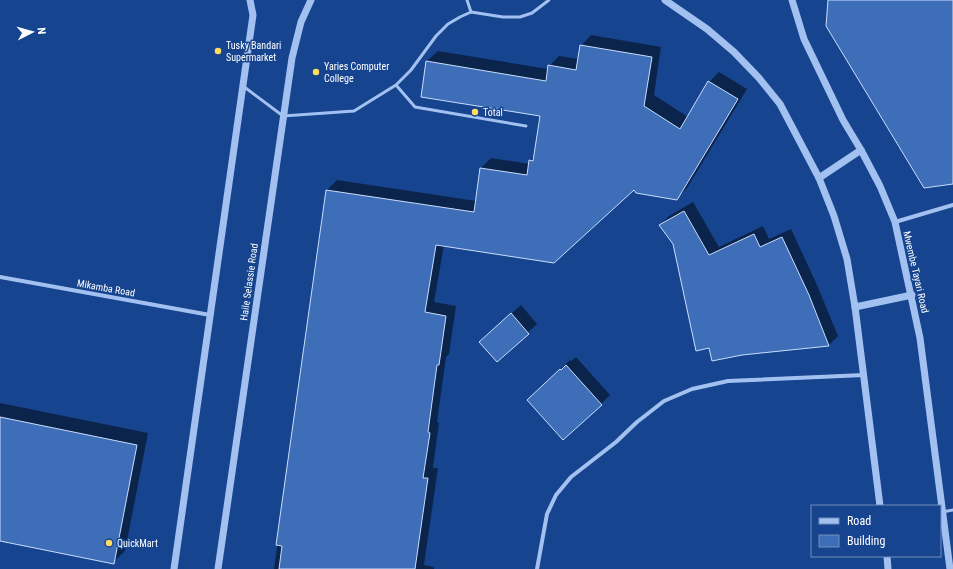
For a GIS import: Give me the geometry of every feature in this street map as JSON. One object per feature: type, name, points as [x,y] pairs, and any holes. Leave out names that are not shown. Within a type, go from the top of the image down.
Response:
[{"type":"street","points":[[174,569],[253,15],[250,0]]},
{"type":"street","name":"Haile Selassie Road","points":[[218,569],[292,58],[301,22],[311,0]]},
{"type":"street","points":[[665,0],[707,29],[734,52],[759,78],[780,104],[819,178],[834,216],[847,259],[855,307],[880,505]]},
{"type":"street","name":"Mwembe Tayari Road","points":[[792,0],[804,39],[843,120],[880,186],[894,222],[912,295],[920,338],[950,569]]},
{"type":"street","points":[[819,178],[861,150]]},
{"type":"street","points":[[894,222],[953,205]]},
{"type":"street","name":"Mikamba Road","points":[[0,278],[210,315]]},
{"type":"street","points":[[855,307],[912,295]]},
{"type":"street","points":[[537,569],[547,514],[556,495],[572,477],[664,401],[692,389],[728,381],[864,375]]},
{"type":"street","points":[[887,557],[888,569]]},
{"type":"lane","points":[[467,0],[471,12]]},
{"type":"lane","points":[[242,86],[283,116],[354,111],[396,85],[411,70],[436,36],[448,24],[471,12],[503,17],[520,17],[532,13],[549,0]]},
{"type":"lane","points":[[396,85],[415,107],[526,126]]},
{"type":"lane","points":[[942,512],[953,510]]},
{"type":"building","points":[[828,0],[953,0],[953,184],[924,188],[826,26]]},
{"type":"building","points":[[580,45],[652,57],[644,106],[680,129],[708,81],[738,99],[677,200],[636,193],[634,190],[554,263],[436,245],[425,312],[446,316],[439,365],[437,365],[428,432],[430,433],[423,478],[428,478],[415,569],[279,569],[282,546],[276,545],[326,190],[474,212],[480,168],[527,175],[529,160],[533,161],[540,116],[421,97],[426,61],[546,81],[548,65],[576,70]]},
{"type":"building","points":[[684,211],[709,255],[754,234],[760,247],[782,237],[809,295],[829,346],[742,355],[712,361],[709,348],[696,351],[673,244],[659,225]]},
{"type":"building","points":[[511,313],[529,334],[497,362],[479,342]]},
{"type":"building","points":[[566,365],[602,405],[563,440],[527,400]]},
{"type":"building","points":[[0,417],[137,445],[114,564],[0,541]]},
{"type":"place","name":"Tusky Bandari Supermarket","points":[[218,51]]},
{"type":"place","name":"Yaries Computer College","points":[[316,72]]},
{"type":"place","name":"Total","points":[[475,112]]},
{"type":"place","name":"QuickMart","points":[[109,543]]}]
